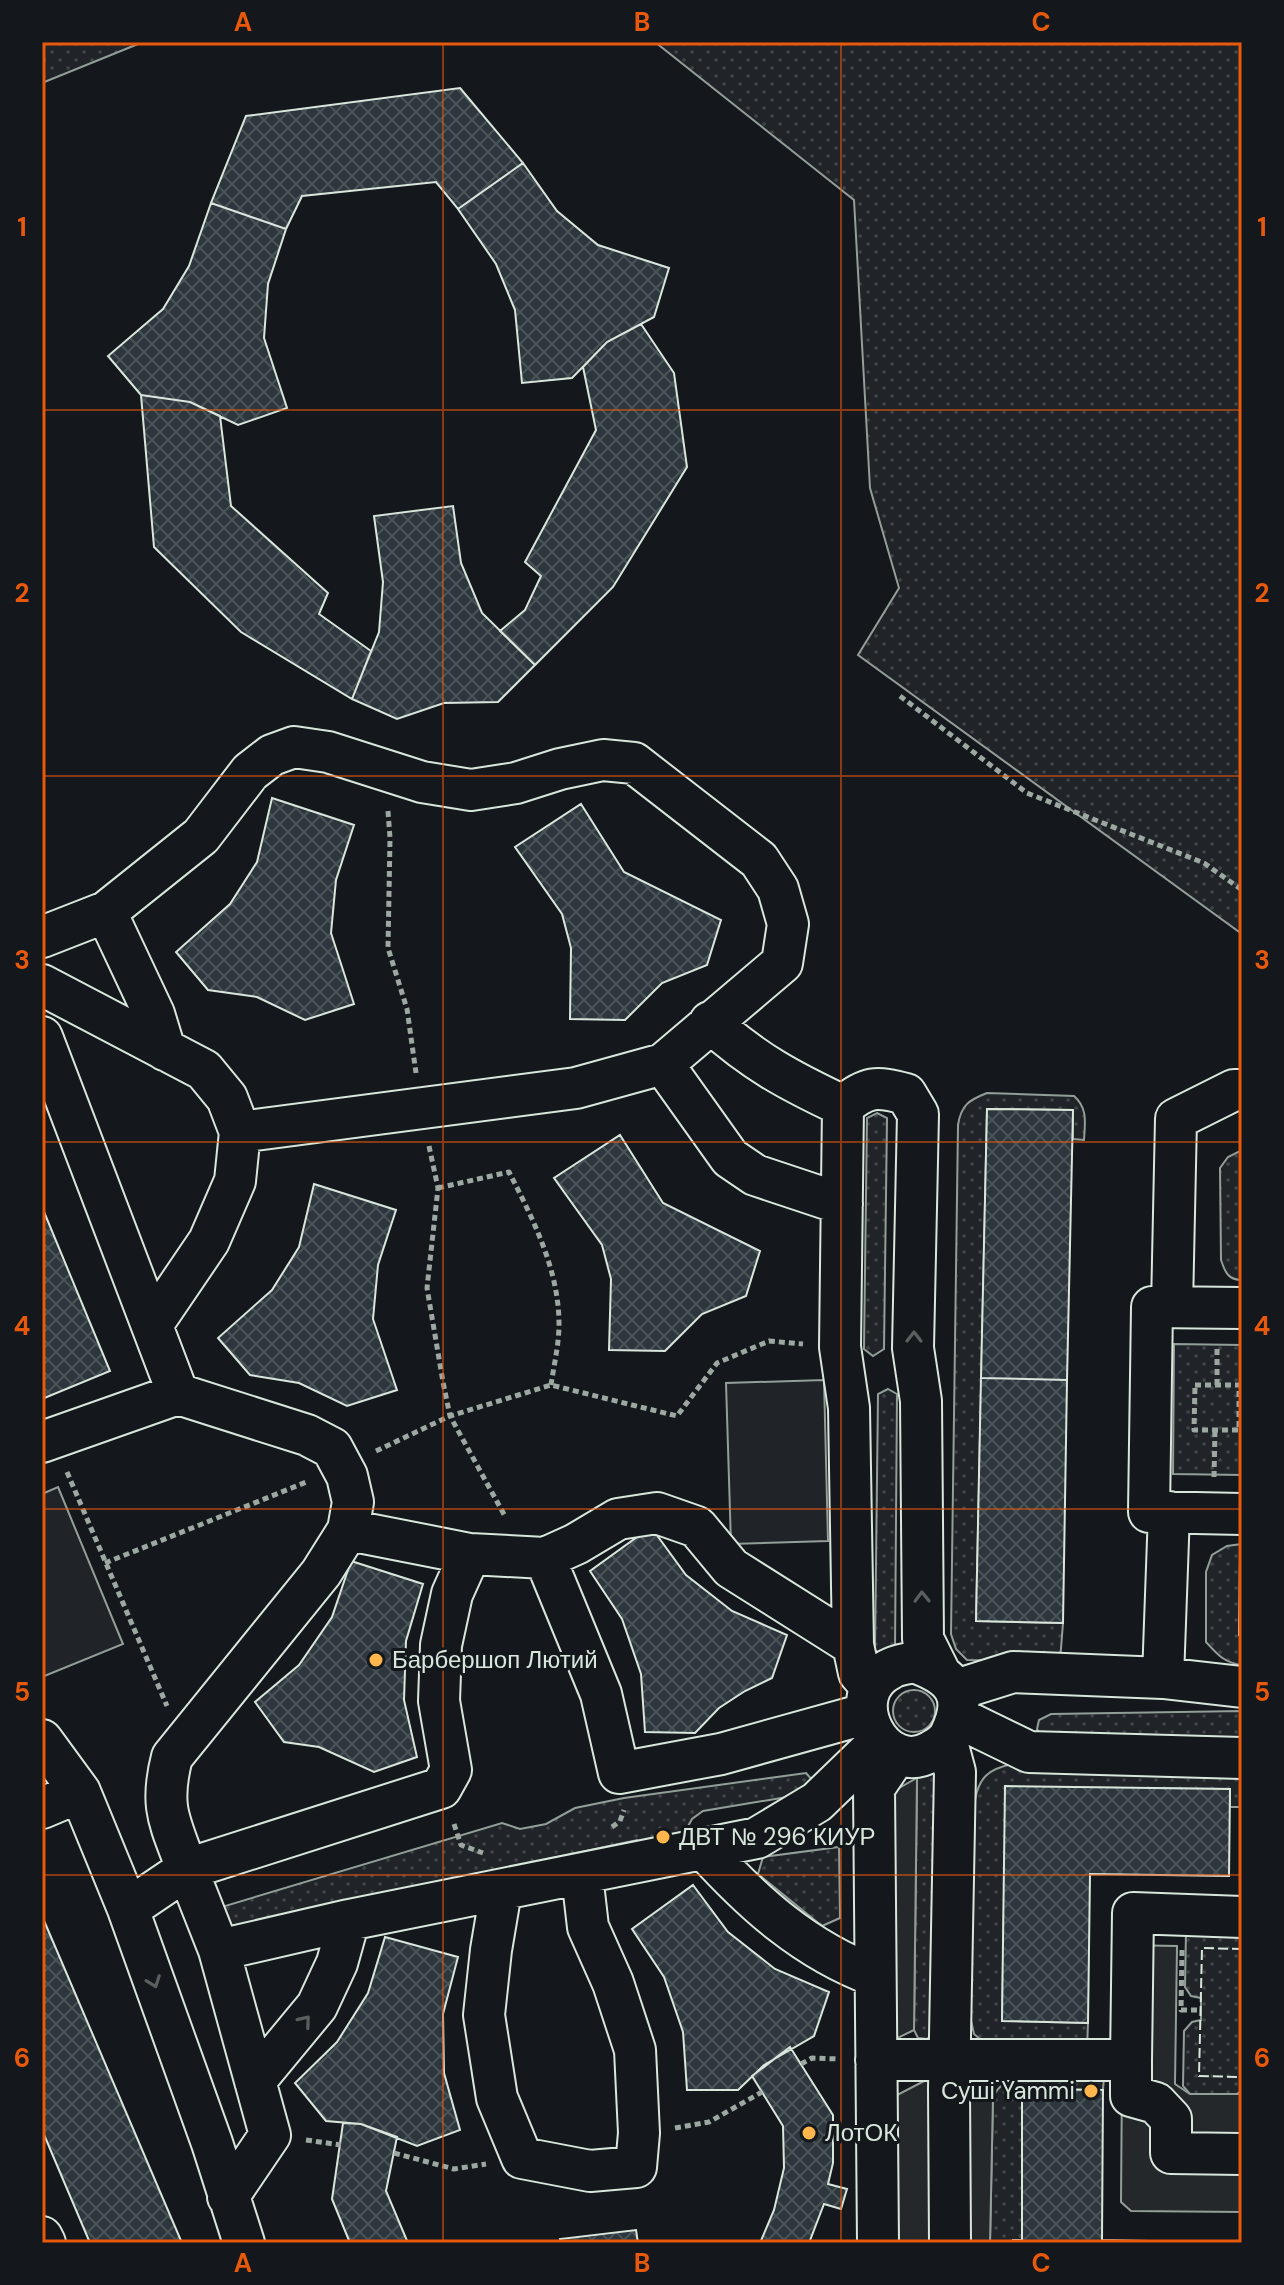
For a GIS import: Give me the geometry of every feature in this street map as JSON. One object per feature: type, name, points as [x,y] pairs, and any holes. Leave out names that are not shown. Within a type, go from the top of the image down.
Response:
[{"type":"street","points":[[42,937],[106,912],[201,836],[250,772],[272,755],[294,747],[328,752],[422,782],[471,790],[516,783],[603,760],[634,763],[759,860],[778,889],[788,924],[782,963],[663,1064],[576,1088],[240,1132]]},
{"type":"street","points":[[106,912],[154,1014],[165,1050]]},
{"type":"street","points":[[42,985],[204,1070],[227,1098],[240,1132],[235,1181],[209,1241],[152,1325]]},
{"type":"street","points":[[710,1022],[743,1052],[783,1078],[843,1106]]},
{"type":"street","points":[[42,1037],[178,1394]]},
{"type":"street","points":[[663,1064],[730,1158],[755,1175],[842,1204]]},
{"type":"street","points":[[843,1106],[862,1091],[884,1088],[906,1094],[918,1114],[913,1348],[921,1401],[923,1639],[950,1705],[955,1772],[949,2061],[950,2243]]},
{"type":"street","points":[[1172,1307],[1176,1119],[1234,1090],[1242,1090]]},
{"type":"street","points":[[843,1106],[840,1347],[849,1408],[853,1645],[859,1673],[878,1724],[924,1755],[950,1705],[1013,1672],[1163,1678],[1242,1687]]},
{"type":"street","points":[[1228,1513],[1149,1512],[1152,1307],[1242,1308]]},
{"type":"street","points":[[47,1440],[178,1394],[307,1435],[332,1448],[347,1476],[353,1502],[348,1530],[321,1573],[172,1757],[164,1785],[166,1810],[219,1950],[270,2135],[228,2197]]},
{"type":"street","points":[[1163,1678],[1169,1512]]},
{"type":"street","points":[[348,1530],[470,1554],[542,1558],[576,1544],[618,1519],[657,1513],[697,1527],[731,1568],[853,1645]]},
{"type":"street","points":[[128,1909],[187,1869],[441,1788],[451,1770],[439,1701],[441,1645],[452,1594],[470,1554]]},
{"type":"street","points":[[542,1558],[601,1694],[619,1773],[878,1724]]},
{"type":"street","points":[[878,2243],[874,1788],[878,1724],[888,1669],[914,1662],[950,1705],[1029,1752],[1242,1758]]},
{"type":"street","points":[[219,1950],[349,1920],[757,1838],[817,1802],[878,1724]]},
{"type":"street","points":[[42,1740],[80,1792],[128,1909],[212,2143],[244,2243]]},
{"type":"street","points":[[42,1808],[80,1792]]},
{"type":"street","points":[[704,1849],[740,1889],[779,1924],[843,1964],[875,1976]]},
{"type":"street","points":[[501,1891],[484,2015],[497,2098],[522,2158],[590,2171],[636,2167],[639,2133],[635,2050],[613,1983],[588,1927],[582,1875]]},
{"type":"street","points":[[1242,1917],[1133,1913],[1131,2060],[1131,2096],[1156,2103],[1171,2119],[1171,2153],[1242,2154]]},
{"type":"street","points":[[255,2081],[317,2006],[337,1963],[349,1920]]},
{"type":"street","points":[[876,2060],[1131,2060]]},
{"type":"street","points":[[42,2237],[45,2243]]},
{"type":"path","points":[[900,696],[1027,793],[1204,863],[1242,890]]},
{"type":"path","points":[[385,770],[390,838],[388,948],[407,1009],[421,1109],[438,1188],[427,1288],[450,1416],[500,1512],[542,1558]]},
{"type":"path","points":[[438,1188],[509,1172],[529,1213],[554,1280],[559,1324],[551,1385]]},
{"type":"path","points":[[105,1563],[342,1467],[450,1416],[551,1385],[677,1416],[717,1363],[769,1341],[840,1347]]},
{"type":"path","points":[[1195,1385],[1239,1385],[1241,1411],[1239,1430],[1194,1430],[1195,1385]]},
{"type":"path","points":[[1215,1430],[1228,1513]]},
{"type":"path","points":[[47,1440],[105,1563],[183,1743]]},
{"type":"path","points":[[1182,1915],[1181,2010],[1201,2010]]},
{"type":"path","points":[[639,2133],[709,2122],[762,2092]]},
{"type":"path","points":[[394,2153],[454,2169],[522,2158]]},
{"type":"shaded area","points":[[42,42],[143,42],[42,83]]},
{"type":"shaded area","points":[[655,42],[1242,42],[1242,934],[858,655],[899,588],[870,488],[854,200]]},
{"type":"shaded area","points":[[987,1093],[1074,1096],[1085,1116],[1084,1140],[1073,1139],[1073,1110],[987,1109],[976,1621],[1063,1623],[1060,1661],[967,1660],[956,1649],[951,1634],[958,1125],[967,1104]]},
{"type":"shaded area","points":[[877,1113],[887,1118],[884,1349],[873,1356],[864,1349],[867,1118]]},
{"type":"shaded area","points":[[1242,1150],[1242,1280],[1233,1279],[1221,1260],[1220,1168],[1228,1157]]},
{"type":"shaded area","points":[[1174,1344],[1242,1345],[1242,1475],[1173,1474]]},
{"type":"shaded area","points":[[824,1380],[828,1541],[731,1544],[726,1383]]},
{"type":"shaded area","points":[[888,1389],[897,1394],[895,1650],[884,1655],[875,1650],[878,1394]]},
{"type":"shaded area","points":[[58,1487],[123,1644],[42,1677],[42,1494]]},
{"type":"shaded area","points":[[1242,1544],[1239,1635],[1242,1635],[1242,1665],[1226,1660],[1206,1642],[1206,1572],[1212,1555],[1227,1546]]},
{"type":"shaded area","points":[[914,1690],[929,1696],[935,1711],[929,1726],[914,1732],[899,1726],[893,1711],[899,1696]]},
{"type":"shaded area","points":[[1242,1711],[1242,1741],[1042,1738],[1037,1729],[1039,1720],[1051,1714]]},
{"type":"shaded area","points":[[1012,1764],[1228,1768],[1242,1778],[1242,1807],[1230,1807],[1230,1789],[1006,1787],[1002,2021],[1088,2023],[1087,2048],[987,2045],[974,2034],[970,2016],[975,1800],[986,1775]]},
{"type":"shaded area","points":[[924,1772],[932,1772],[938,1779],[934,2033],[927,2039],[918,2038],[914,2030],[917,1778]]},
{"type":"shaded area","points":[[806,1773],[814,1782],[805,1794],[703,1811],[692,1819],[680,1841],[645,1851],[637,1840],[234,1926],[221,1924],[218,1916],[225,1906],[502,1823],[520,1829],[546,1824],[575,1808],[624,1798]]},
{"type":"shaded area","points":[[917,1778],[914,2030],[875,2049],[874,1802]]},
{"type":"shaded area","points":[[839,1847],[840,1918],[822,1926],[758,1874],[763,1857]]},
{"type":"shaded area","points":[[1186,1931],[1242,1931],[1242,2090],[1237,2094],[1190,2094],[1183,2086],[1184,2031],[1192,2022],[1201,2020],[1201,1998],[1191,1996],[1185,1987]]},
{"type":"shaded area","points":[[1123,1945],[1177,1946],[1175,2084],[1190,2094],[1242,2094],[1242,2212],[1131,2211],[1121,2202]]},
{"type":"shaded area","points":[[1022,2076],[1104,2077],[1103,2090],[1023,2089],[1022,2240],[990,2243],[993,2097],[1005,2083]]},
{"type":"shaded area","points":[[926,2080],[935,2086],[993,2097],[990,2243],[878,2243],[876,2106]]},
{"type":"building","points":[[460,88],[523,163],[458,209],[436,182],[302,196],[286,229],[211,203],[246,116]]},
{"type":"building","points":[[523,163],[557,211],[598,245],[669,268],[654,317],[607,342],[572,378],[522,383],[515,310],[496,264],[458,209]]},
{"type":"building","points":[[211,203],[286,229],[268,284],[264,338],[287,408],[238,425],[190,402],[141,395],[108,356],[163,309],[189,266]]},
{"type":"building","points":[[641,324],[674,373],[687,467],[613,587],[535,665],[500,631],[525,610],[541,576],[525,562],[596,430],[583,367],[607,342]]},
{"type":"building","points":[[141,395],[190,402],[220,416],[231,506],[328,593],[319,614],[371,651],[352,699],[241,632],[154,547]]},
{"type":"building","points":[[453,506],[461,563],[482,613],[535,665],[498,702],[444,703],[397,719],[352,699],[379,632],[383,582],[374,516]]},
{"type":"building","points":[[272,798],[354,825],[336,880],[331,933],[354,1004],[305,1020],[257,997],[208,990],[176,952],[230,904],[257,862]]},
{"type":"building","points":[[581,804],[624,872],[721,920],[707,965],[662,983],[625,1020],[570,1019],[571,948],[562,914],[515,847]]},
{"type":"building","points":[[987,1109],[1073,1110],[1067,1380],[981,1378]]},
{"type":"building","points":[[620,1135],[663,1203],[760,1251],[746,1296],[702,1314],[665,1351],[609,1350],[611,1279],[602,1245],[554,1178]]},
{"type":"building","points":[[1241,1165],[1242,1251],[1240,1251]]},
{"type":"building","points":[[314,1184],[396,1210],[378,1265],[373,1319],[397,1390],[347,1406],[299,1383],[250,1375],[218,1338],[272,1290],[299,1247]]},
{"type":"building","points":[[42,1207],[110,1371],[42,1399]]},
{"type":"building","points":[[981,1378],[1067,1380],[1063,1623],[976,1621]]},
{"type":"building","points":[[651,1527],[686,1575],[732,1611],[787,1635],[772,1678],[719,1708],[695,1733],[645,1732],[641,1674],[622,1619],[590,1571]]},
{"type":"building","points":[[1242,1558],[1242,1635],[1239,1635]]},
{"type":"building","points":[[351,1561],[423,1584],[406,1641],[404,1700],[417,1757],[374,1772],[319,1747],[284,1742],[255,1702],[299,1665],[332,1617]]},
{"type":"building","points":[[1005,1786],[1230,1789],[1229,1876],[1090,1874],[1088,2023],[1002,2021]]},
{"type":"building","points":[[693,1885],[728,1932],[775,1969],[829,1992],[814,2036],[764,2065],[738,2090],[687,2090],[683,2032],[664,1977],[632,1929]]},
{"type":"building","points":[[42,1916],[182,2243],[90,2243],[42,2130]]},
{"type":"building","points":[[385,1937],[458,1957],[443,2014],[444,2073],[460,2130],[417,2146],[361,2124],[326,2121],[295,2083],[337,2042],[368,1993]]},
{"type":"building","points":[[790,2047],[833,2115],[833,2163],[828,2184],[847,2189],[841,2209],[824,2204],[809,2243],[760,2243],[774,2210],[784,2168],[783,2126],[752,2076]]},
{"type":"building","points":[[1022,2089],[1103,2090],[1102,2240],[1242,2243],[1013,2243],[1013,2240],[1022,2240]]},
{"type":"building","points":[[343,2123],[361,2124],[397,2137],[386,2191],[408,2243],[350,2243],[332,2199]]},
{"type":"building","points":[[636,2230],[638,2243],[561,2243],[560,2239]]},
{"type":"fence","points":[[1242,1949],[1202,1948],[1199,2076],[1242,2077]]},
{"type":"place","name":"Барбершоп Лютий","points":[[376,1660]]},
{"type":"place","name":"ДВТ № 296 КИУР","points":[[663,1837]]},
{"type":"place","name":"Суші Yammi","points":[[1091,2091]]},
{"type":"place","name":"ЛотОК","points":[[809,2133]]}]
